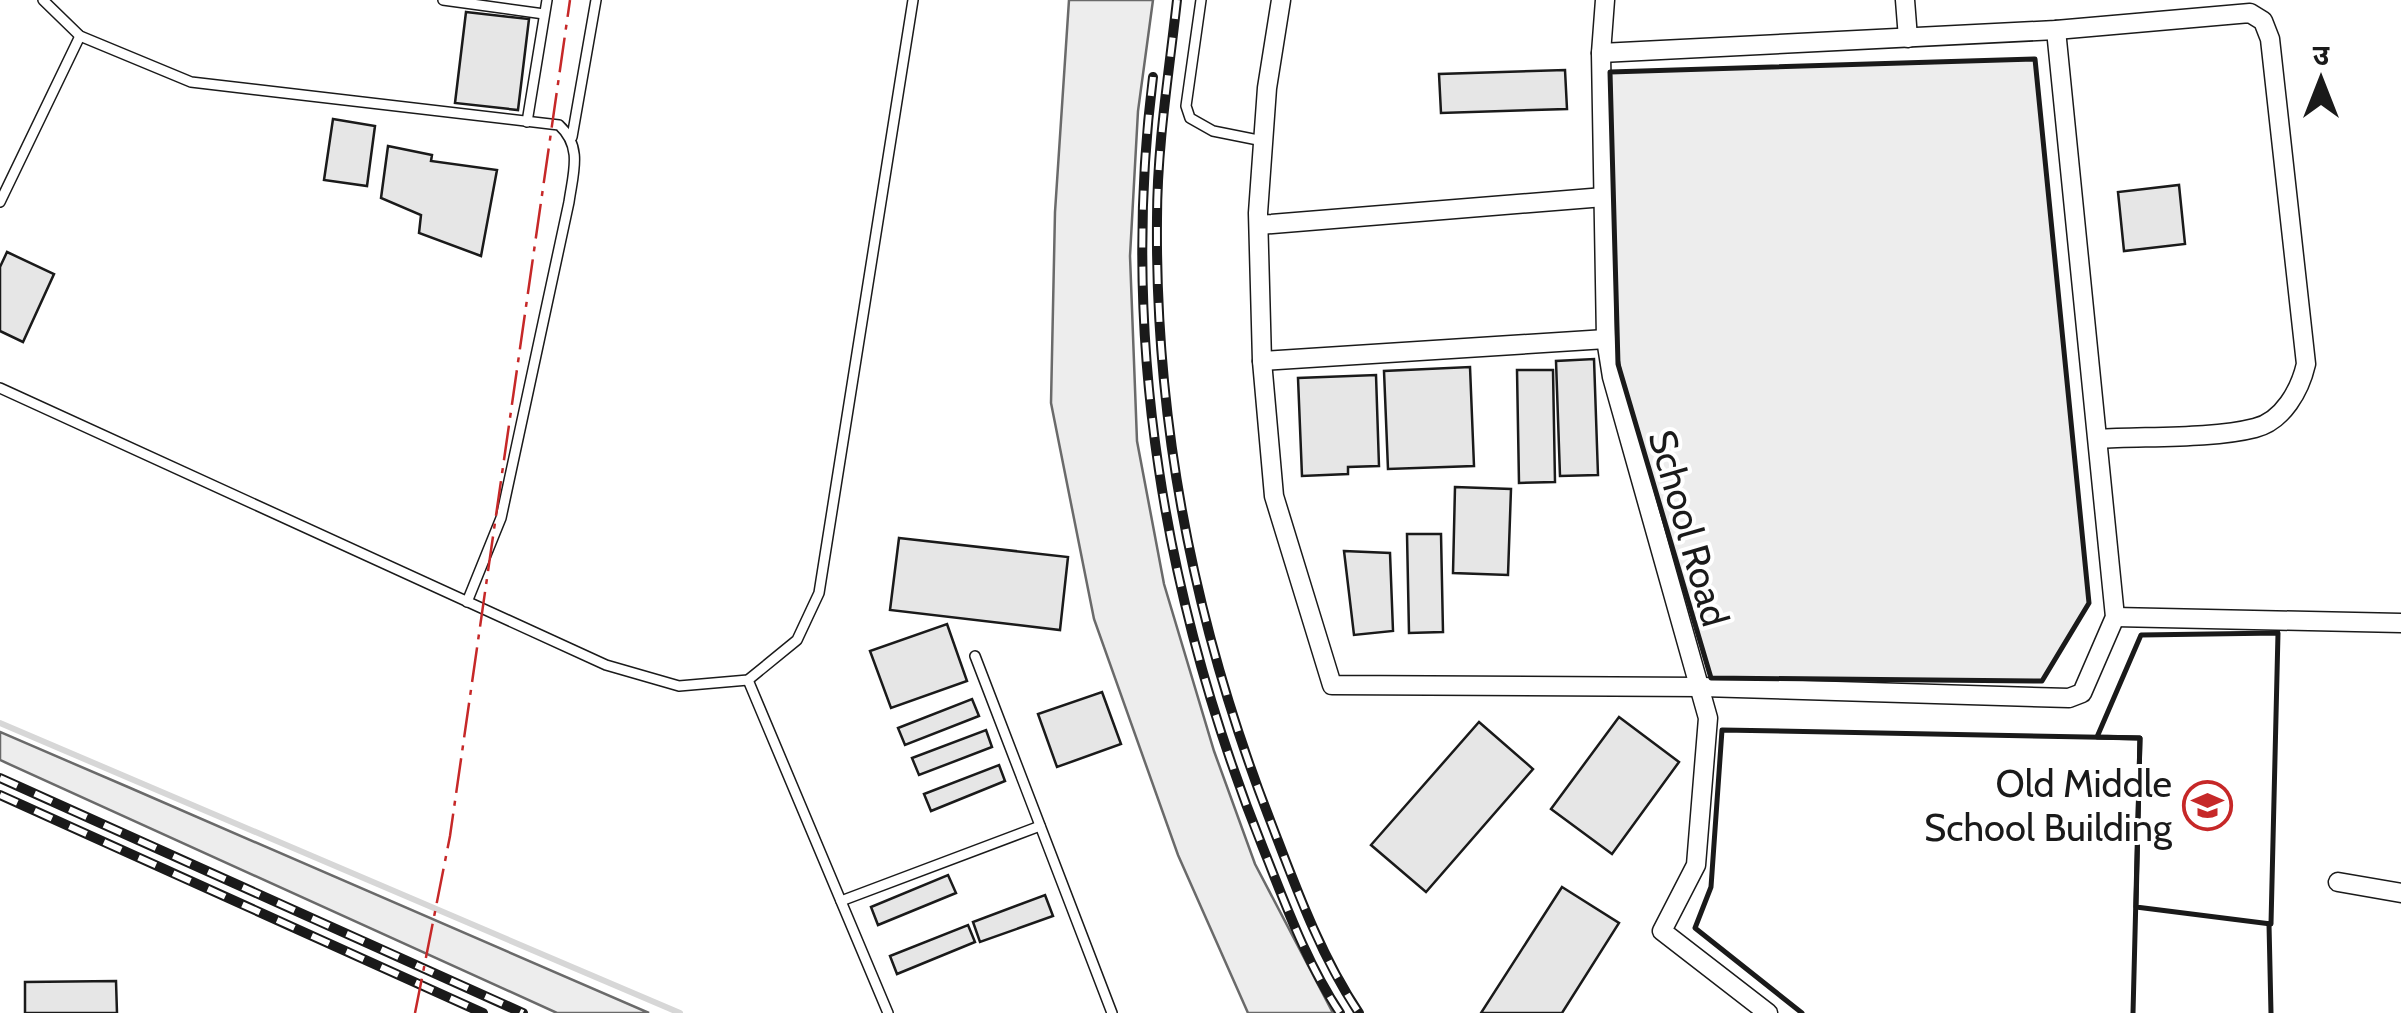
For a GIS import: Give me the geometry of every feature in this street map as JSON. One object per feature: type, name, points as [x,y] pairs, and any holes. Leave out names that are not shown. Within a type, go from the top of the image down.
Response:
[{"type":"street","points":[[1282,0],[1263,141],[1258,225],[1262,360],[1274,496],[1332,685],[1702,688],[2069,698],[2082,692],[2092,677],[2114,618],[2056,30]]},
{"type":"street","name":"School Road","points":[[1604,0],[1601,54],[1606,338],[1612,377],[1708,718],[1696,865],[1662,931],[1768,1013]]},
{"type":"street","points":[[1905,0],[1908,38]]},
{"type":"street","points":[[1601,54],[2056,30],[2250,13],[2263,21],[2270,40],[2306,364],[2296,395],[2256,428],[2098,439]]},
{"type":"street","points":[[1258,225],[1604,197]]},
{"type":"street","points":[[1262,360],[1606,338]]},
{"type":"street","points":[[2114,618],[2401,622]]},
{"type":"street","points":[[2338,882],[2401,893]]},
{"type":"lane","points":[[43,0],[80,36],[190,82],[560,126],[572,137]]},
{"type":"lane","points":[[442,0],[544,14]]},
{"type":"lane","points":[[527,122],[547,0]]},
{"type":"lane","points":[[467,602],[501,518],[569,202],[576,149],[572,137],[596,0]]},
{"type":"lane","points":[[0,388],[606,666],[679,686],[748,680],[797,640],[818,593],[913,0]]},
{"type":"lane","points":[[1201,0],[1186,106],[1190,118],[1212,130],[1263,141]]},
{"type":"lane","points":[[0,202],[80,36]]},
{"type":"lane","points":[[975,656],[1112,1013]]},
{"type":"lane","points":[[748,680],[888,1013]]},
{"type":"lane","points":[[841,901],[1040,826]]},
{"type":"shaded area","points":[[1069,0],[1153,0],[1138,111],[1130,256],[1137,441],[1164,584],[1214,751],[1255,864],[1333,1013],[1248,1013],[1178,855],[1094,619],[1051,403],[1055,212]]},
{"type":"shaded area","points":[[2035,59],[2089,603],[2042,681],[1711,678],[1618,364],[1610,72]]},
{"type":"shaded area","points":[[0,732],[649,1013],[557,1013],[0,760]]},
{"type":"building","points":[[466,12],[529,19],[518,110],[455,103]]},
{"type":"building","points":[[1565,70],[1567,109],[1441,113],[1439,74]]},
{"type":"building","points":[[333,119],[375,126],[367,186],[324,180]]},
{"type":"building","points":[[388,146],[432,155],[431,161],[497,170],[481,256],[419,233],[421,215],[381,198]]},
{"type":"building","points":[[2179,185],[2185,244],[2124,251],[2118,192]]},
{"type":"building","points":[[7,252],[54,274],[23,342],[0,331],[0,267]]},
{"type":"building","points":[[1594,359],[1598,475],[1560,476],[1556,361]]},
{"type":"building","points":[[1470,367],[1474,466],[1388,469],[1384,371]]},
{"type":"building","points":[[1517,370],[1553,370],[1555,482],[1519,483]]},
{"type":"building","points":[[1376,375],[1379,466],[1348,467],[1348,474],[1302,476],[1298,378]]},
{"type":"building","points":[[1455,487],[1511,489],[1508,575],[1453,573]]},
{"type":"building","points":[[1407,534],[1441,534],[1443,632],[1409,633]]},
{"type":"building","points":[[899,538],[1068,557],[1060,630],[890,610]]},
{"type":"building","points":[[1344,551],[1390,553],[1393,631],[1354,635]]},
{"type":"building","points":[[947,624],[967,681],[891,708],[870,651]]},
{"type":"building","points":[[1102,692],[1121,744],[1057,767],[1038,714]]},
{"type":"building","points":[[972,699],[979,716],[905,745],[898,728]]},
{"type":"building","points":[[1619,717],[1679,762],[1612,854],[1551,809]]},
{"type":"building","points":[[1479,722],[1533,769],[1426,892],[1371,845]]},
{"type":"building","points":[[986,730],[992,747],[919,775],[912,758]]},
{"type":"building","points":[[999,765],[1005,781],[931,811],[924,794]]},
{"type":"building","points":[[948,875],[956,893],[878,925],[871,907]]},
{"type":"building","points":[[1562,887],[1619,923],[1562,1013],[1481,1013]]},
{"type":"building","points":[[1045,895],[1053,916],[980,942],[973,922]]},
{"type":"building","points":[[968,925],[975,942],[897,974],[890,956]]},
{"type":"building","points":[[116,981],[117,1013],[25,1013],[25,982]]},
{"type":"waterway","points":[[0,723],[680,1013]]},
{"type":"railway","points":[[1177,0],[1161,137],[1158,296],[1163,373],[1185,525],[1220,674],[1270,820],[1309,919],[1359,1013]]},
{"type":"railway","points":[[1153,77],[1144,176],[1142,274],[1147,372],[1176,566],[1200,661],[1263,848],[1297,933],[1340,1013]]},
{"type":"railway","points":[[0,778],[523,1013]]},
{"type":"railway","points":[[0,795],[483,1013]]},
{"type":"wall","points":[[2035,59],[2089,603],[2042,681],[1711,678],[1618,364],[1610,72],[2035,59]]},
{"type":"wall","points":[[2278,633],[2271,924],[2136,907],[2140,738],[2097,737],[2141,635],[2278,633]]},
{"type":"wall","points":[[1802,1013],[1695,928],[1711,887],[1722,730],[2140,738],[2133,1013]]},
{"type":"wall","points":[[2269,924],[2271,1013]]},
{"type":"power","points":[[415,1013],[450,836],[570,0]]},
{"type":"place","name":"Old Middle School Building","points":[[2207,805]]}]
